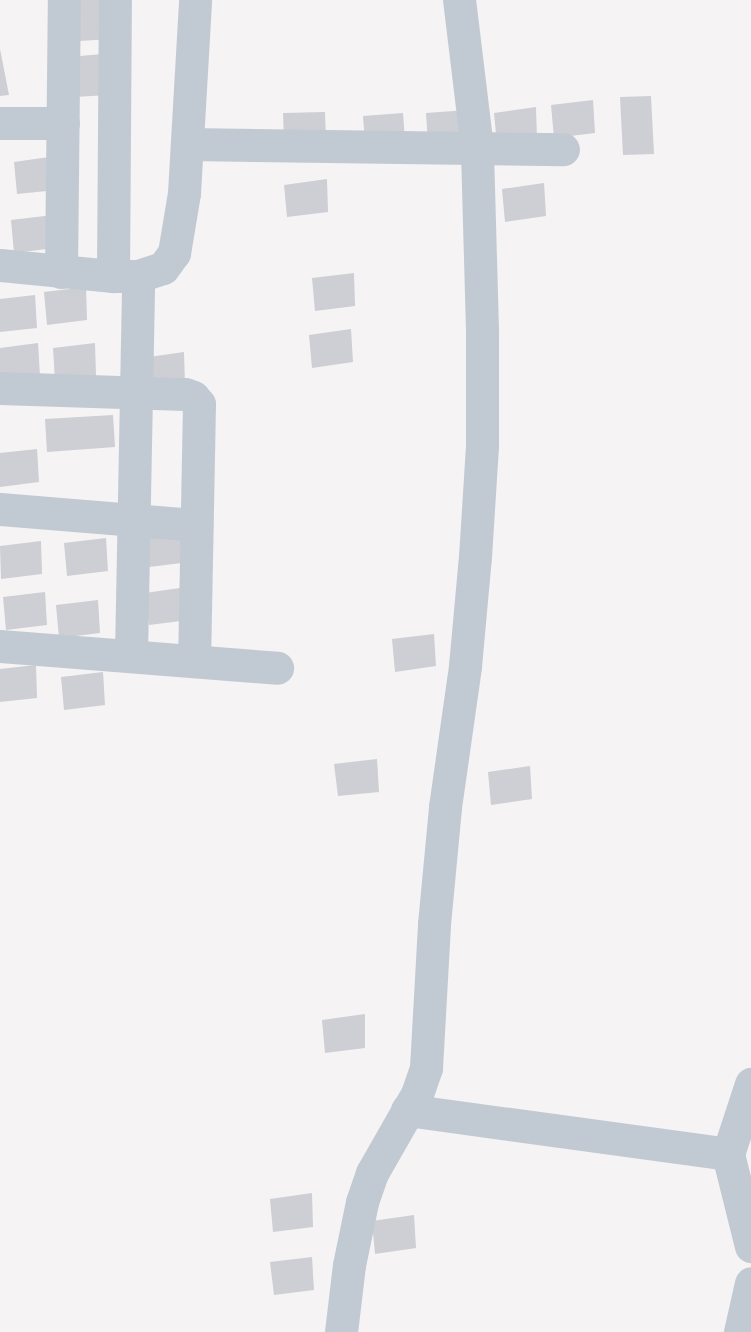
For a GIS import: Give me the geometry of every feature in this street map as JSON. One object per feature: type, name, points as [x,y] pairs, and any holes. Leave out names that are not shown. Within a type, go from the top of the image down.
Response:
[{"type":"street","points":[[61,272],[64,0]]},
{"type":"street","points":[[115,0],[125,276],[137,391],[131,654]]},
{"type":"street","points":[[0,265],[125,276],[163,268],[174,253],[184,193],[195,0]]},
{"type":"street","points":[[341,1332],[349,1265],[362,1202],[372,1173],[417,1094],[426,1068],[434,924],[445,807],[465,666],[476,557],[482,445],[477,148],[459,0]]},
{"type":"street","points":[[0,123],[63,123]]},
{"type":"street","points":[[187,144],[563,149]]},
{"type":"street","points":[[0,388],[185,394],[193,397],[199,404],[194,660]]},
{"type":"street","points":[[0,509],[134,518],[196,525]]},
{"type":"street","points":[[0,646],[131,654],[278,668]]},
{"type":"street","points":[[751,1084],[728,1154],[751,1245]]},
{"type":"street","points":[[407,1110],[728,1154]]},
{"type":"street","points":[[740,1332],[751,1283]]},
{"type":"building","points":[[77,0],[106,0],[112,39],[79,41]]},
{"type":"building","points":[[0,49],[9,95],[0,96]]},
{"type":"building","points":[[102,54],[108,95],[75,97],[69,57]]},
{"type":"building","points":[[651,96],[654,154],[623,155],[620,97]]},
{"type":"building","points":[[593,100],[595,133],[554,138],[551,105]]},
{"type":"building","points":[[536,107],[537,140],[497,145],[494,113]]},
{"type":"building","points":[[467,110],[469,141],[428,143],[426,113]]},
{"type":"building","points":[[325,112],[326,141],[284,142],[283,113]]},
{"type":"building","points":[[403,113],[405,141],[365,144],[363,116]]},
{"type":"building","points":[[56,156],[57,190],[17,194],[14,162]]},
{"type":"building","points":[[327,179],[328,212],[287,217],[284,185]]},
{"type":"building","points":[[544,183],[546,216],[505,222],[502,189]]},
{"type":"building","points":[[53,215],[55,248],[14,253],[11,220]]},
{"type":"building","points":[[354,273],[355,306],[315,311],[312,278]]},
{"type":"building","points":[[86,287],[87,320],[47,325],[44,292]]},
{"type":"building","points":[[35,295],[37,328],[0,332],[0,299]]},
{"type":"building","points":[[351,329],[353,362],[312,368],[309,335]]},
{"type":"building","points":[[38,343],[40,376],[0,381],[0,348]]},
{"type":"building","points":[[95,343],[96,376],[55,381],[53,348]]},
{"type":"building","points":[[184,352],[185,385],[144,391],[142,358]]},
{"type":"building","points":[[113,415],[115,447],[47,452],[45,419]]},
{"type":"building","points":[[37,449],[39,482],[0,487],[0,453]]},
{"type":"building","points":[[188,529],[190,562],[149,567],[146,534]]},
{"type":"building","points":[[106,538],[108,571],[67,576],[64,543]]},
{"type":"building","points":[[41,541],[42,574],[1,579],[0,546]]},
{"type":"building","points":[[187,587],[189,620],[149,625],[145,593]]},
{"type":"building","points":[[45,592],[47,625],[6,630],[3,597]]},
{"type":"building","points":[[98,600],[100,633],[59,638],[56,605]]},
{"type":"building","points":[[434,634],[436,666],[395,672],[392,639]]},
{"type":"building","points":[[36,665],[37,698],[0,702],[0,669]]},
{"type":"building","points":[[103,672],[105,705],[64,710],[61,677]]},
{"type":"building","points":[[377,759],[379,792],[338,796],[334,764]]},
{"type":"building","points":[[530,766],[532,799],[491,805],[488,772]]},
{"type":"building","points":[[365,1014],[365,1048],[325,1053],[322,1020]]},
{"type":"building","points":[[312,1193],[313,1227],[273,1232],[270,1199]]},
{"type":"building","points":[[414,1215],[416,1248],[375,1254],[372,1221]]},
{"type":"building","points":[[312,1257],[314,1290],[274,1295],[270,1262]]}]
